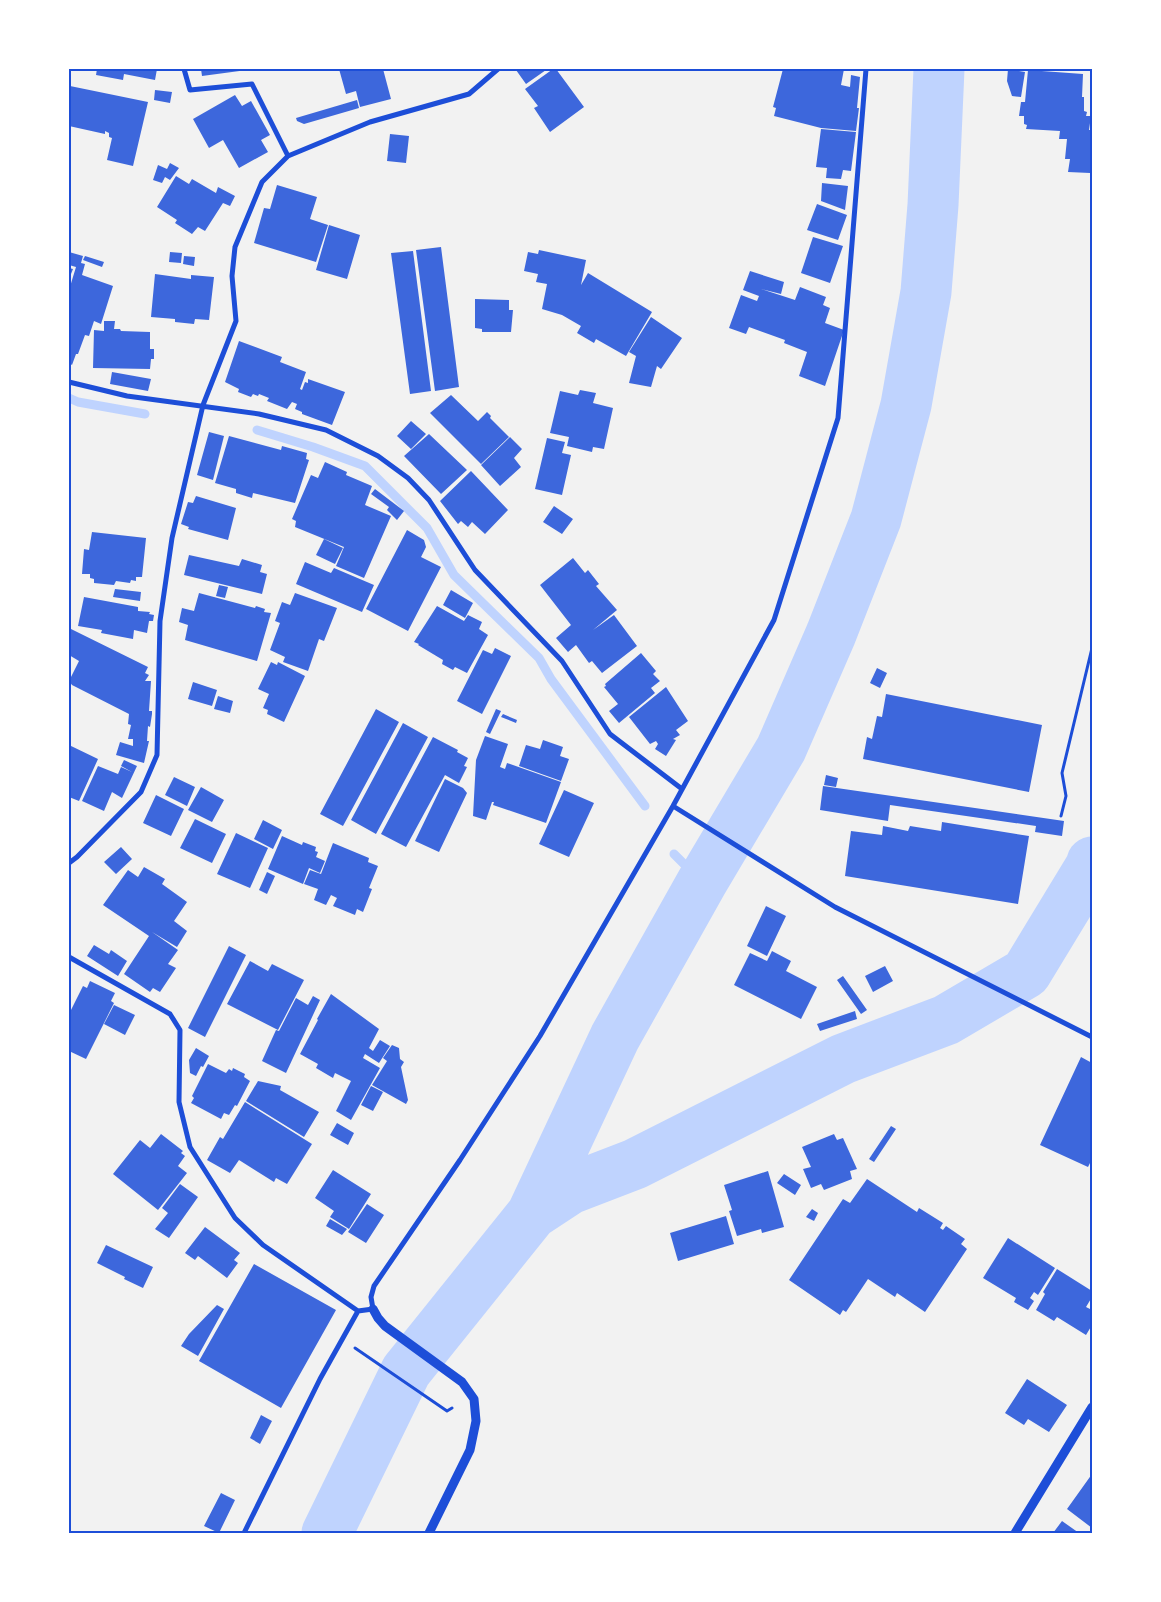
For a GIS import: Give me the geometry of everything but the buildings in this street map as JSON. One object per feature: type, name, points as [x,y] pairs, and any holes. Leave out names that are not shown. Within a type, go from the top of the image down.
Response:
[{"type":"street","points":[[184,69],[190,90],[252,84],[288,156]]},
{"type":"street","points":[[69,863],[77,858],[141,792],[157,756],[160,621],[172,538],[203,405],[236,322],[232,276],[235,247],[262,182],[288,156],[370,122],[469,94],[498,69]]},
{"type":"street","points":[[429,1533],[470,1450],[476,1422],[474,1399],[462,1382],[385,1326],[373,1308],[371,1297],[374,1286],[460,1160],[540,1036],[673,806],[774,620],[838,418],[866,69]]},
{"type":"street","points":[[69,382],[128,396],[259,414],[326,430],[378,456],[408,478],[429,500],[475,570],[562,661],[610,734],[682,789]]},
{"type":"street","points":[[673,806],[835,907],[1092,1036]]},
{"type":"street","points":[[69,958],[170,1014],[180,1030],[179,1102],[190,1147],[235,1218],[263,1245],[358,1311],[373,1308]]},
{"type":"street","points":[[244,1533],[320,1378],[358,1311]]},
{"type":"street","points":[[1015,1533],[1089,1421],[1092,1407]]},
{"type":"path","points":[[1061,816],[1066,796],[1062,773],[1092,648]]},
{"type":"path","points":[[351,1344],[447,1411],[452,1408]]},
{"type":"waterway","points":[[327,1533],[406,1371],[532,1214],[615,1037],[702,882],[781,749],[831,634],[876,519],[906,405],[926,292],[933,205],[939,69]]},
{"type":"waterway","points":[[69,398],[78,402],[145,414]]},
{"type":"waterway","points":[[257,430],[313,447],[365,466],[427,528],[454,575],[539,658],[551,679],[645,806]]},
{"type":"waterway","points":[[674,854],[702,882]]},
{"type":"waterway","points":[[532,1214],[570,1189],[635,1164],[843,1059],[946,1020],[1026,973],[1092,862]]}]
